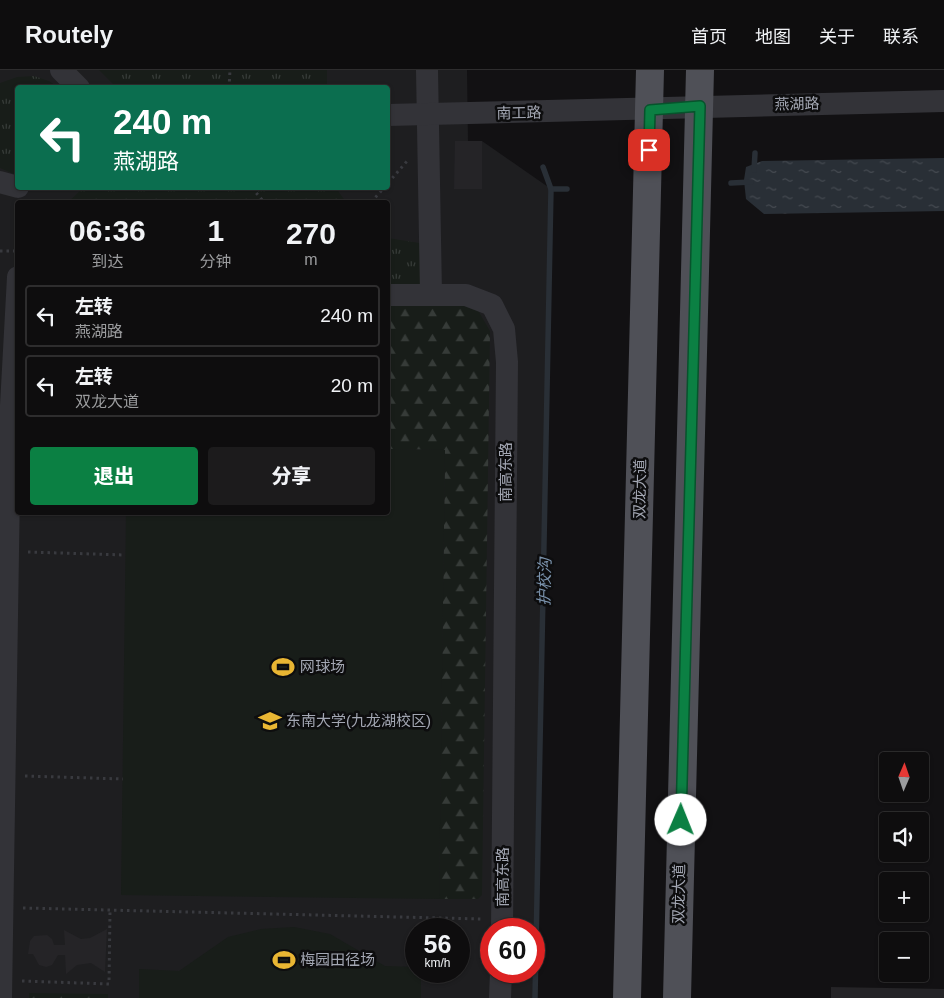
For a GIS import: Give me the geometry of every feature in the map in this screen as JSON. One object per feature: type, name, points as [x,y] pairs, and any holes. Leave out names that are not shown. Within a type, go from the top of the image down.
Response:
[{"type":"main road","name":"双龙大道","points":[[628,998],[650,70]]},
{"type":"main road","name":"双龙大道","points":[[677,998],[700,70]]},
{"type":"street","points":[[61,70],[76,85]]},
{"type":"street","points":[[427,70],[430,294]]},
{"type":"street","name":"燕湖路","points":[[650,110],[700,106],[944,101]]},
{"type":"street","name":"南工路","points":[[390,115],[650,110]]},
{"type":"street","points":[[0,182],[15,188]]},
{"type":"street","name":"南高东路","points":[[390,295],[466,295],[492,306],[504,329],[507,362],[502,918]]},
{"type":"street","points":[[1,989],[8,552],[5,424],[15,321]]},
{"type":"street","points":[[500,998],[501,983]]},
{"type":"path","points":[[229,85],[230,70]]},
{"type":"path","points":[[254,190],[262,200]]},
{"type":"path","points":[[373,200],[382,190]]},
{"type":"path","points":[[0,251],[15,252]]},
{"type":"path","points":[[8,552],[125,555]]},
{"type":"path","points":[[4,776],[123,778]]},
{"type":"path","points":[[2,908],[480,923]]},
{"type":"path","points":[[1,989],[109,984],[110,910]]},
{"type":"shaded area","name":"东南大学(九龙湖校区)","points":[[0,70],[467,70],[468,141],[482,141],[551,189],[537,918],[480,918],[480,983],[535,983],[535,998],[0,998]]},
{"type":"green space","points":[[99,70],[327,70],[327,85],[114,85]]},
{"type":"green space","points":[[34,76],[55,85],[15,85],[15,175],[0,168],[0,83],[17,77]]},
{"type":"green space","points":[[81,190],[337,190],[345,200],[70,200]]},
{"type":"green space","points":[[390,238],[426,244],[422,285],[390,290]]},
{"type":"green space","points":[[390,305],[475,305],[490,331],[482,895],[478,899],[439,899],[445,450],[390,449]]},
{"type":"green space","name":"网球场","points":[[390,449],[445,450],[439,899],[121,895],[126,515],[390,515]]},
{"type":"green space","name":"梅园田径场","points":[[294,927],[330,934],[385,966],[405,967],[405,983],[421,983],[421,998],[139,998],[139,969],[179,971],[228,937],[261,929]]},
{"type":"green space","points":[[29,993],[108,994],[108,998],[29,998]]},
{"type":"water","points":[[944,158],[944,211],[764,214],[746,199],[744,180],[746,167],[762,161]]},
{"type":"building","points":[[455,141],[482,141],[482,189],[454,189]]},
{"type":"building","points":[[107,929],[105,972],[91,963],[77,965],[66,974],[65,955],[58,955],[52,965],[46,967],[39,965],[33,954],[28,954],[30,941],[34,936],[47,935],[52,939],[54,945],[65,945],[64,930],[81,939],[90,938]]},
{"type":"building","points":[[831,987],[944,989],[944,998],[831,998]]},
{"type":"waterway","points":[[754,170],[755,153]]},
{"type":"waterway","name":"护校沟","points":[[535,998],[551,189],[543,167]]},
{"type":"waterway","points":[[731,183],[751,182]]},
{"type":"waterway","points":[[551,189],[567,189]]},
{"type":"place","name":"网球场","points":[[283,667]]},
{"type":"place","name":"东南大学(九龙湖校区)","points":[[270,721]]},
{"type":"place","name":"梅园田径场","points":[[284,960]]},
{"type":"route","points":[[649,150],[650,110],[700,106],[681,820]]}]
